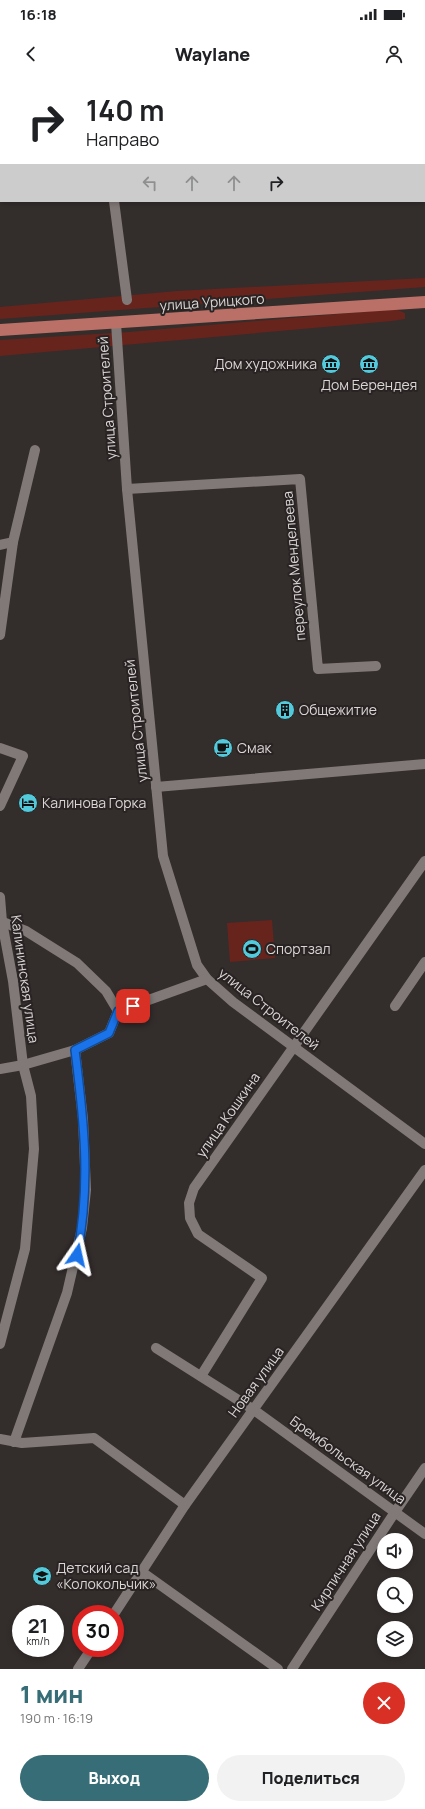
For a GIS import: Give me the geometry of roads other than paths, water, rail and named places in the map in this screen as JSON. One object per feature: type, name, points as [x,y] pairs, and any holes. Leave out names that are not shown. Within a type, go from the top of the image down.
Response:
[{"type":"main road","name":"улица Урицкого","points":[[0,330],[425,302]]},
{"type":"street","points":[[114,202],[127,300]]},
{"type":"street","name":"улица Строителей","points":[[116,323],[128,489],[163,856],[197,965],[207,979],[233,1002],[425,1144]]},
{"type":"street","points":[[0,635],[14,542],[36,450]]},
{"type":"street","name":"переулок Менделеева","points":[[128,489],[300,479],[318,669],[376,666]]},
{"type":"street","points":[[0,545],[14,542]]},
{"type":"street","points":[[0,748],[23,756],[0,806]]},
{"type":"street","points":[[156,787],[425,764]]},
{"type":"street","name":"улица Кошкина","points":[[202,1376],[262,1278],[198,1234],[190,1218],[189,1202],[194,1188],[425,861]]},
{"type":"street","name":"Калининская улица","points":[[0,897],[1,921],[13,980],[23,1065],[31,1096],[34,1149],[25,1249],[0,1344]]},
{"type":"street","points":[[1,921],[26,931],[77,963],[106,991],[118,1011]]},
{"type":"street","points":[[395,1006],[425,962]]},
{"type":"street","points":[[0,1069],[23,1065],[75,1050],[109,1033],[118,1011],[207,979]]},
{"type":"street","points":[[14,1442],[67,1293],[82,1228],[86,1190],[83,1119],[75,1050]]},
{"type":"street","name":"Новая улица","points":[[120,1605],[185,1505],[425,1170]]},
{"type":"street","name":"Брембольская улица","points":[[156,1348],[254,1410],[425,1534]]},
{"type":"street","points":[[0,1439],[22,1443],[94,1438],[185,1505]]},
{"type":"street","name":"Кирпичная улица","points":[[292,1669],[425,1468]]},
{"type":"street","points":[[142,1572],[278,1669]]},
{"type":"street","points":[[78,1669],[86,1657]]},
{"type":"place","name":"Дом художника","points":[[331,364]]},
{"type":"place","name":"Дом Берендея","points":[[369,364]]},
{"type":"place","name":"Общежитие","points":[[285,710]]},
{"type":"place","name":"Смак","points":[[223,748]]},
{"type":"place","name":"Калинова Горка","points":[[28,803]]},
{"type":"place","name":"Спортзал","points":[[252,949]]},
{"type":"place","name":"Детский сад «Колокольчик»","points":[[42,1576]]}]
